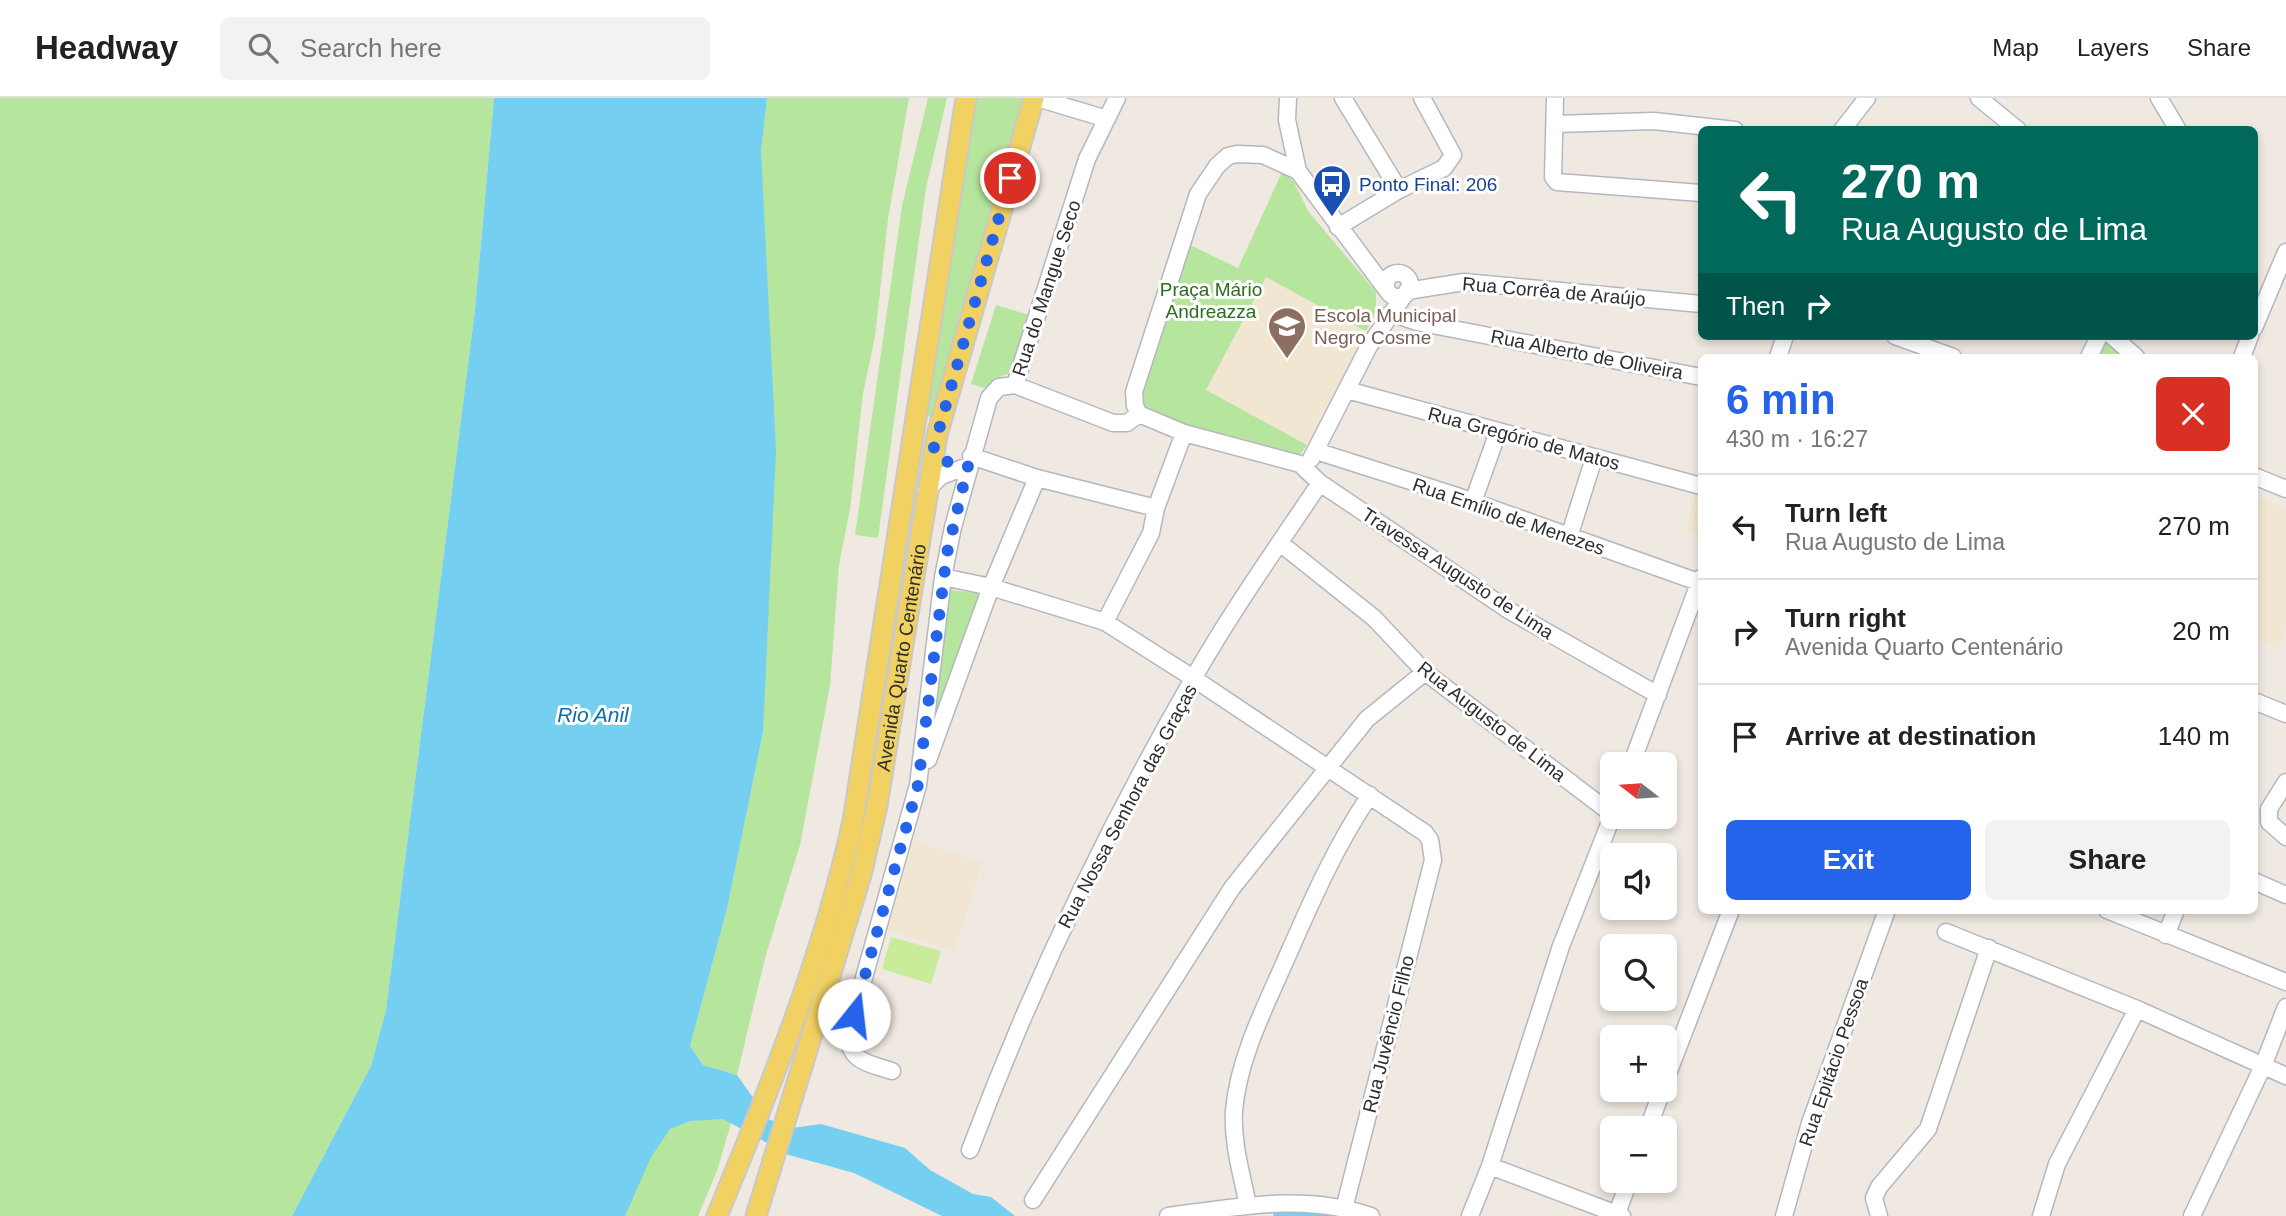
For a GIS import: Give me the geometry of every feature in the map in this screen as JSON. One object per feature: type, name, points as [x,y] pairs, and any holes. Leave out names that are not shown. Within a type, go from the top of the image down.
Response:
[{"type":"main road","name":"Avenida Quarto Centenário","points":[[718,1214],[824,932],[853,821],[966,98]]},
{"type":"main road","name":"Avenida Quarto Centenário","points":[[756,1216],[806,1061],[871,836],[933,451],[1035,98]]},
{"type":"street","points":[[1035,98],[1107,119]]},
{"type":"street","name":"Rua do Mangue Seco","points":[[918,785],[943,577],[970,461],[992,394],[1003,385],[1015,385],[1087,159],[1117,98]]},
{"type":"street","points":[[1288,98],[1287,120],[1298,171],[1360,256],[1397,291]]},
{"type":"street","points":[[1343,98],[1399,190]]},
{"type":"street","points":[[1338,227],[1399,190],[1444,168],[1453,155],[1422,98]]},
{"type":"street","points":[[1555,98],[1553,177],[1564,184],[1698,193]]},
{"type":"street","points":[[1845,126],[1867,98]]},
{"type":"street","points":[[1979,98],[2013,126]]},
{"type":"street","points":[[2159,98],[2176,125]]},
{"type":"street","points":[[1555,124],[1654,121],[1699,126]]},
{"type":"street","points":[[1139,414],[1134,392],[1205,181],[1228,156],[1248,152],[1271,158],[1298,171]]},
{"type":"street","points":[[2258,318],[2286,252]]},
{"type":"street","points":[[1139,414],[1184,433],[1300,464],[1309,460],[1397,291],[1409,284],[1406,276],[1360,256]]},
{"type":"street","name":"Rua Corrêa de Araújo","points":[[1397,291],[1464,282],[1698,304]]},
{"type":"street","points":[[1369,346],[1391,313],[1397,291]]},
{"type":"street","name":"Rua Alberto de Oliveira","points":[[1391,313],[1417,322],[1698,376]]},
{"type":"street","points":[[1904,340],[1936,354]]},
{"type":"street","points":[[2117,340],[2133,354]]},
{"type":"street","points":[[1015,385],[1114,423],[1127,423],[1139,414]]},
{"type":"street","name":"Rua Gregório de Matos","points":[[1346,390],[1698,485]]},
{"type":"street","points":[[1474,502],[1499,432]]},
{"type":"street","points":[[1105,622],[1152,533],[1156,508],[1184,433]]},
{"type":"street","points":[[933,451],[949,463],[970,461],[1156,508]]},
{"type":"street","name":"Rua Emílio de Menezes","points":[[1316,451],[1474,502],[1698,580]]},
{"type":"street","points":[[1569,537],[1594,458]]},
{"type":"street","points":[[926,491],[941,476],[970,461]]},
{"type":"street","name":"Travessa Augusto de Lima","points":[[1300,464],[1320,483],[1510,611],[1658,695]]},
{"type":"street","points":[[892,1071],[857,1059],[851,1053],[848,1035],[918,785],[991,587],[1037,478]]},
{"type":"street","points":[[2258,478],[2286,489]]},
{"type":"street","name":"Rua Nossa Senhora das Graças","points":[[970,1150],[1042,969],[1193,678],[1320,483]]},
{"type":"street","name":"Rua Augusto de Lima","points":[[1280,542],[1374,618],[1425,673],[1600,806]]},
{"type":"street","points":[[943,577],[991,587],[1105,622],[1370,795],[1346,831],[1312,901],[1259,1020],[1249,1051],[1234,1107],[1233,1124],[1248,1206]]},
{"type":"street","points":[[1636,752],[1698,586]]},
{"type":"street","points":[[1033,1200],[1232,888],[1374,711],[1425,673]]},
{"type":"street","points":[[2258,703],[2286,715]]},
{"type":"street","points":[[2286,782],[2269,809],[2269,822],[2286,837]]},
{"type":"street","name":"Rua Juvêncio Filho","points":[[1344,1209],[1433,860],[1430,840],[1425,834],[1370,795]]},
{"type":"street","points":[[2258,804],[2269,809]]},
{"type":"street","name":"Rua Augusto de Lima","points":[[1470,1216],[1490,1166],[1562,946],[1606,830]]},
{"type":"street","points":[[2258,883],[2286,895]]},
{"type":"street","points":[[1677,1050],[1729,914]]},
{"type":"street","name":"Rua Epitácio Pessoa","points":[[1784,1216],[1810,1123],[1886,914]]},
{"type":"street","points":[[2116,914],[2286,982]]},
{"type":"street","points":[[2166,935],[2174,914]]},
{"type":"street","points":[[1946,932],[2137,1009],[2286,1076]]},
{"type":"street","points":[[1879,1216],[1874,1198],[1879,1187],[1928,1129],[1989,948]]},
{"type":"street","points":[[2192,1216],[2263,1066],[2286,1007]]},
{"type":"street","points":[[2041,1216],[2057,1164],[2137,1009]]},
{"type":"street","points":[[1490,1166],[1618,1215],[1625,1193]]},
{"type":"street","points":[[1168,1216],[1248,1206],[1312,1202],[1371,1216]]},
{"type":"shaded area","name":"Escola Municipal Negro Cosme","points":[[1266,277],[1367,330],[1307,445],[1206,390]]},
{"type":"shaded area","points":[[1696,494],[1698,494],[1698,534],[1685,529]]},
{"type":"shaded area","points":[[2258,498],[2286,509],[2286,626],[2277,648],[2258,641]]},
{"type":"shaded area","points":[[913,841],[982,862],[955,952],[888,930]]},
{"type":"green space","points":[[0,98],[494,98],[475,310],[386,1010],[371,1066],[292,1216],[0,1216]]},
{"type":"green space","points":[[767,98],[909,98],[888,219],[875,337],[863,393],[850,509],[839,565],[830,685],[800,845],[765,958],[737,1075],[703,1065],[690,1046],[727,909],[763,732],[761,152]]},
{"type":"green space","points":[[928,98],[947,98],[926,188],[878,538],[855,535],[902,206]]},
{"type":"green space","points":[[976,98],[1022,98],[1022,107],[932,419],[925,413]]},
{"type":"green space","name":"Praça Mário Andreazza","points":[[1283,170],[1294,182],[1308,211],[1376,292],[1376,312],[1367,330],[1363,330],[1266,277],[1206,390],[1307,445],[1300,455],[1293,457],[1244,439],[1205,432],[1148,412],[1142,399],[1188,244],[1238,268]]},
{"type":"green space","points":[[996,305],[1029,315],[1010,373],[997,378],[988,389],[971,384]]},
{"type":"green space","points":[[2103,340],[2108,340],[2126,354],[2097,354]]},
{"type":"green space","points":[[951,590],[982,594],[930,732],[948,592]]},
{"type":"green space","points":[[891,937],[941,951],[931,984],[882,969]]},
{"type":"green space","points":[[723,1119],[731,1123],[717,1171],[698,1216],[625,1216],[650,1157],[670,1129],[688,1121]]},
{"type":"water","name":"Rio Anil","points":[[494,98],[767,98],[761,152],[776,450],[763,732],[727,909],[690,1046],[703,1065],[737,1075],[768,1119],[792,1128],[821,1124],[905,1148],[930,1170],[973,1194],[991,1197],[1015,1216],[942,1216],[854,1173],[789,1155],[723,1119],[690,1121],[670,1129],[651,1157],[625,1216],[292,1216],[371,1066],[386,1010],[475,310]]},
{"type":"waterway","points":[[1280,1216],[1323,1216]]},
{"type":"place","name":"Ponto Final: 206","points":[[1332,218]]},
{"type":"place","name":"Escola Municipal Negro Cosme","points":[[1287,360]]},
{"type":"route","points":[[854,1015],[903,847],[918,785],[943,577],[968,466],[949,463],[933,451],[1010,178]]}]
